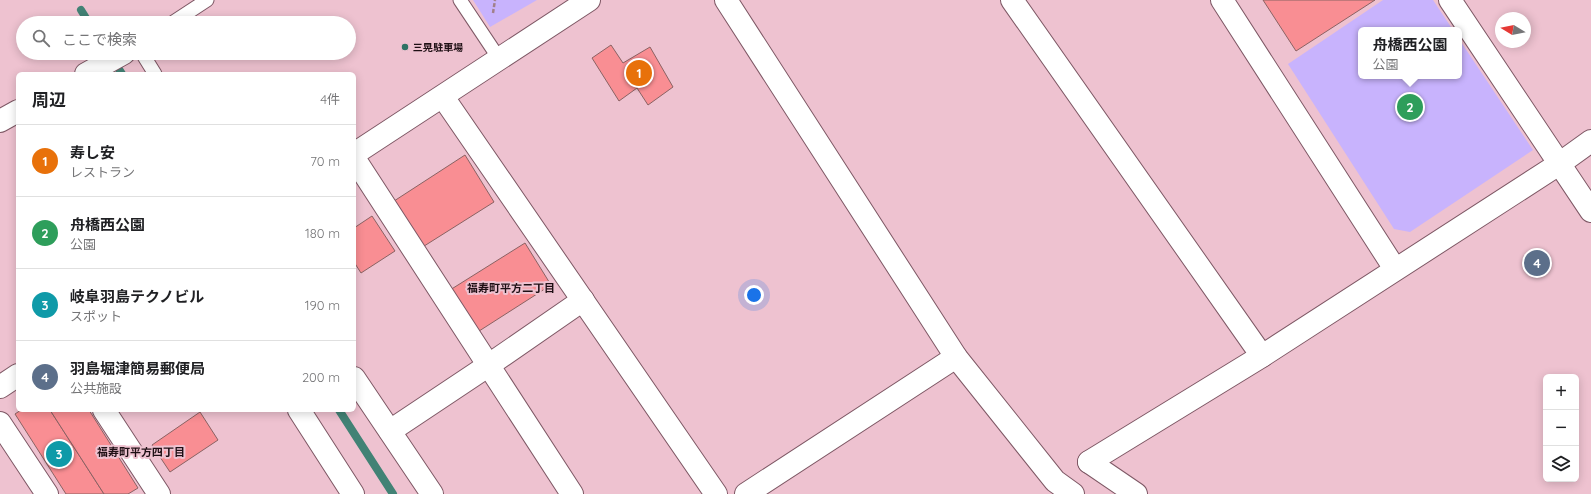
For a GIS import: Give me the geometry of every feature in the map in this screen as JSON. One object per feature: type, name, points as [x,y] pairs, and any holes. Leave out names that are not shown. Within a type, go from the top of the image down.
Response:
[{"type":"street","points":[[356,153],[500,60],[589,0]]},
{"type":"street","points":[[726,0],[956,358],[1056,481],[1073,494]]},
{"type":"street","points":[[1012,0],[1262,356]]},
{"type":"street","points":[[1222,0],[1395,269]]},
{"type":"street","points":[[1450,0],[1591,211]]},
{"type":"street","points":[[93,70],[111,60]]},
{"type":"street","points":[[443,97],[716,494]]},
{"type":"street","points":[[0,121],[16,112]]},
{"type":"street","points":[[1136,494],[1089,462],[1262,356],[1559,164],[1591,141]]},
{"type":"street","points":[[356,161],[572,494]]},
{"type":"street","points":[[390,431],[583,300]]},
{"type":"street","points":[[746,494],[956,358]]},
{"type":"street","points":[[0,387],[16,376]]},
{"type":"street","points":[[356,381],[432,494]]},
{"type":"street","points":[[105,412],[159,494]]},
{"type":"street","points":[[300,412],[353,494]]},
{"type":"street","points":[[0,423],[47,494]]},
{"type":"lane","points":[[183,16],[207,0]]},
{"type":"lane","points":[[460,0],[500,60]]},
{"type":"lane","points":[[146,60],[154,72]]},
{"type":"shaded area","points":[[473,0],[537,0],[490,27]]},
{"type":"shaded area","points":[[1383,0],[1433,0],[1451,27],[1358,27],[1358,79],[1462,79],[1462,44],[1533,150],[1410,232],[1394,229],[1288,64]]},
{"type":"building","points":[[1263,0],[1375,0],[1296,51]]},
{"type":"building","points":[[611,45],[623,63],[650,47],[673,87],[648,105],[637,88],[619,101],[592,58]]},
{"type":"building","points":[[465,155],[494,202],[421,248],[391,203]]},
{"type":"building","points":[[372,216],[395,251],[361,273],[356,265],[356,227]]},
{"type":"building","points":[[525,243],[551,285],[476,333],[450,290]]},
{"type":"building","points":[[18,412],[51,412],[104,494],[66,494],[15,414]]},
{"type":"building","points":[[51,412],[90,412],[138,488],[128,494],[104,494]]},
{"type":"building","points":[[200,412],[218,440],[170,472],[152,445]]},
{"type":"waterway","points":[[81,10],[85,16]]},
{"type":"waterway","points":[[113,60],[121,72]]},
{"type":"waterway","points":[[340,412],[393,494]]},
{"type":"place","name":"三晃駐車場","points":[[405,47]]},
{"type":"place","name":"寿し安","points":[[639,73]]},
{"type":"place","name":"舟橋西公園","points":[[1410,107]]},
{"type":"place","name":"羽島堀津簡易郵便局","points":[[1537,263]]},
{"type":"place","name":"岐阜羽島テクノビル","points":[[59,454]]},
{"type":"district","name":"福寿町平方二丁目","points":[[511,288]]},
{"type":"district","name":"福寿町平方四丁目","points":[[141,452]]}]
